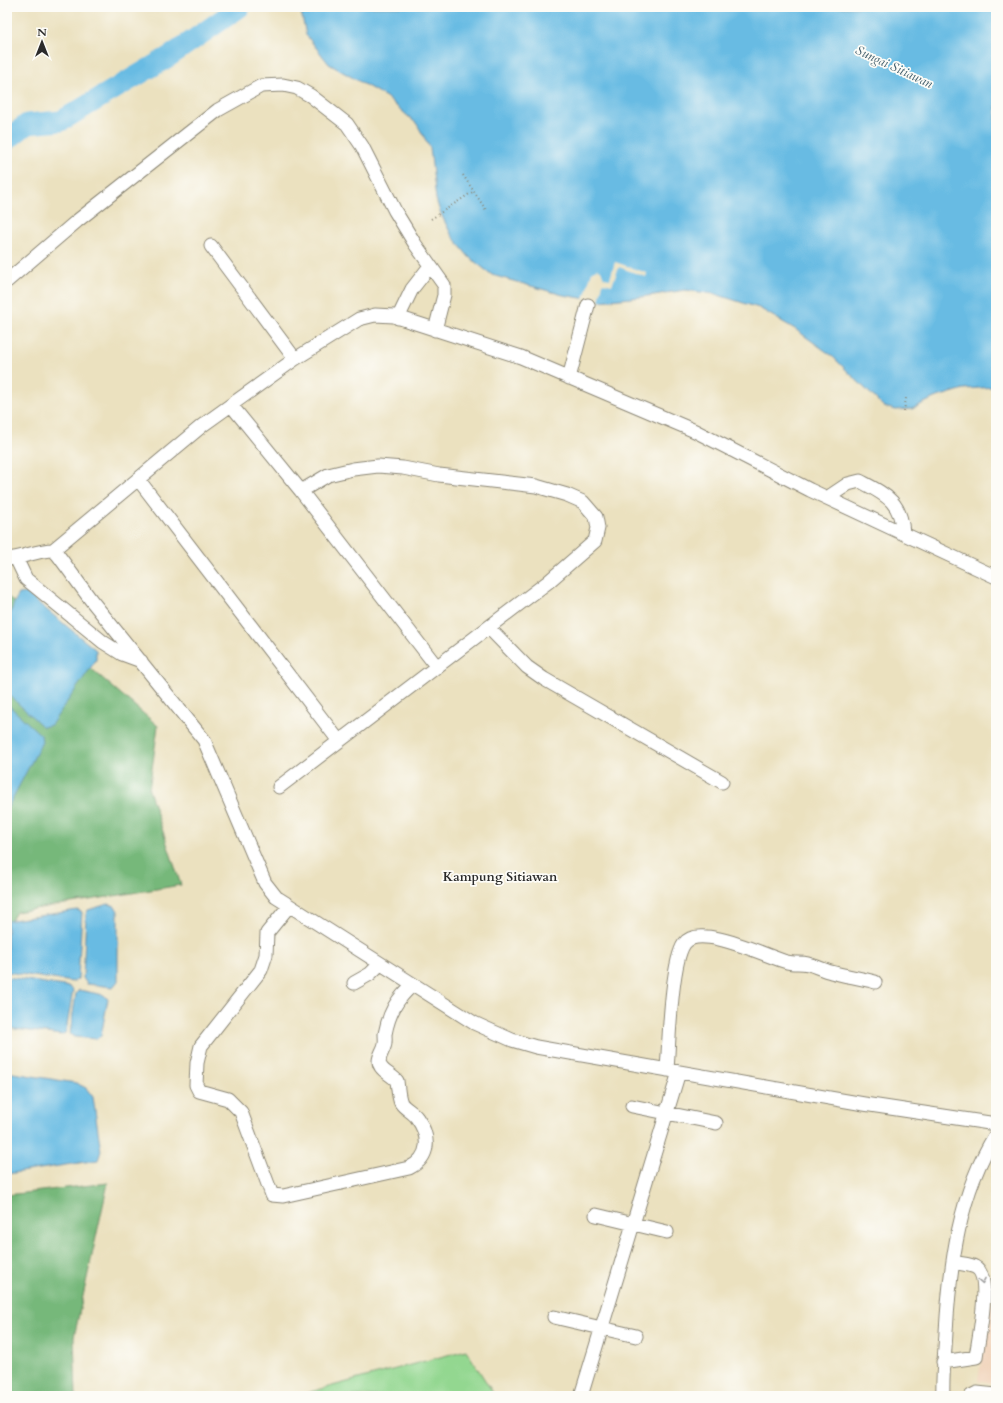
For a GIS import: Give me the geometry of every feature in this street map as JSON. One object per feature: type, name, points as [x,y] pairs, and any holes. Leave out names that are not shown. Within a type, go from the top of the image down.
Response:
[{"type":"street","points":[[7,281],[77,221],[218,110],[253,90],[270,85],[297,88],[311,96],[347,124],[362,146],[395,211],[444,285],[444,295],[435,330]]},
{"type":"street","points":[[211,246],[295,359]]},
{"type":"street","points":[[398,318],[412,289],[430,266]]},
{"type":"street","points":[[569,378],[588,305]]},
{"type":"street","points":[[141,661],[122,654],[103,642],[26,579],[11,559],[44,550],[53,550],[203,425],[295,359],[359,319],[375,315],[398,318],[521,357],[695,431],[827,498],[996,577]]},
{"type":"street","points":[[232,405],[437,666]]},
{"type":"street","points":[[279,787],[548,582],[595,541],[598,528],[596,517],[583,502],[536,486],[378,466],[353,469],[328,475],[301,491]]},
{"type":"street","points":[[138,479],[339,741]]},
{"type":"street","points":[[827,498],[848,484],[860,481],[891,499],[899,511],[903,533]]},
{"type":"street","points":[[53,550],[204,740],[264,883],[276,897],[474,1023],[512,1040],[536,1047],[864,1104],[996,1124]]},
{"type":"street","points":[[489,628],[527,666],[544,679],[722,782]]},
{"type":"street","points":[[289,906],[267,933],[266,955],[261,970],[201,1046],[197,1063],[196,1085],[199,1091],[228,1099],[241,1112],[272,1195],[283,1196],[409,1168],[418,1164],[424,1153],[426,1136],[416,1117],[402,1103],[398,1095],[397,1081],[381,1067],[379,1061],[384,1046],[385,1034],[392,1008],[402,994],[413,984]]},
{"type":"street","points":[[581,1396],[667,1113],[673,1071],[670,1019],[677,965],[683,945],[693,938],[701,937],[718,939],[787,962],[809,964],[831,972],[875,982]]},
{"type":"street","points":[[354,983],[370,974],[380,964]]},
{"type":"street","points":[[632,1106],[716,1123]]},
{"type":"street","points":[[943,1396],[943,1362],[953,1262],[963,1213],[974,1177],[984,1154],[996,1134]]},
{"type":"street","points":[[596,1214],[667,1232]]},
{"type":"street","points":[[943,1362],[976,1357],[984,1300],[984,1281],[980,1272],[975,1267],[953,1262]]},
{"type":"street","points":[[554,1317],[636,1336]]},
{"type":"street","points":[[971,1396],[977,1393],[996,1395]]},
{"type":"path","points":[[463,175],[486,210]]},
{"type":"path","points":[[431,219],[474,191]]},
{"type":"path","points":[[904,411],[906,398]]},
{"type":"shaded area","points":[[996,1269],[996,1384],[978,1380]]},
{"type":"green space","points":[[7,596],[158,726],[149,790],[181,885],[16,912],[7,927]]},
{"type":"green space","points":[[108,1183],[74,1337],[76,1396],[7,1396],[7,1195]]},
{"type":"green space","points":[[466,1350],[495,1396],[299,1396],[299,1395]]},
{"type":"water","name":"Sungai Sitiawan","points":[[300,7],[996,7],[996,387],[964,389],[934,398],[912,409],[896,410],[884,407],[831,355],[795,329],[759,308],[715,294],[685,290],[641,297],[599,301],[563,295],[492,275],[469,257],[452,236],[440,212],[436,199],[430,148],[417,124],[386,97],[329,64],[306,35]]},
{"type":"water","points":[[26,593],[96,650],[96,660],[51,725],[43,727],[7,693],[6,656],[10,616],[19,594]]},
{"type":"water","points":[[7,704],[41,735],[42,742],[7,809]]},
{"type":"water","points":[[108,904],[115,906],[118,911],[118,981],[113,987],[87,984],[83,978],[86,914],[88,910]]},
{"type":"water","points":[[77,910],[82,912],[78,979],[73,982],[7,972],[7,921]]},
{"type":"water","points":[[7,977],[70,987],[73,990],[66,1032],[62,1035],[7,1028]]},
{"type":"water","points":[[79,990],[104,995],[108,999],[101,1036],[96,1039],[74,1037],[70,1034],[76,993]]},
{"type":"water","points":[[7,1072],[76,1083],[86,1088],[93,1097],[101,1151],[98,1160],[7,1174]]},
{"type":"pier","points":[[615,262],[647,273],[646,277],[619,267],[612,285],[603,283],[599,301],[584,299],[592,271],[597,269],[601,270],[604,278],[610,279]]},
{"type":"waterway","points":[[7,140],[27,124],[61,121],[170,56],[240,7]]},
{"type":"district","name":"Kampung Sitiawan","points":[[500,877]]}]
